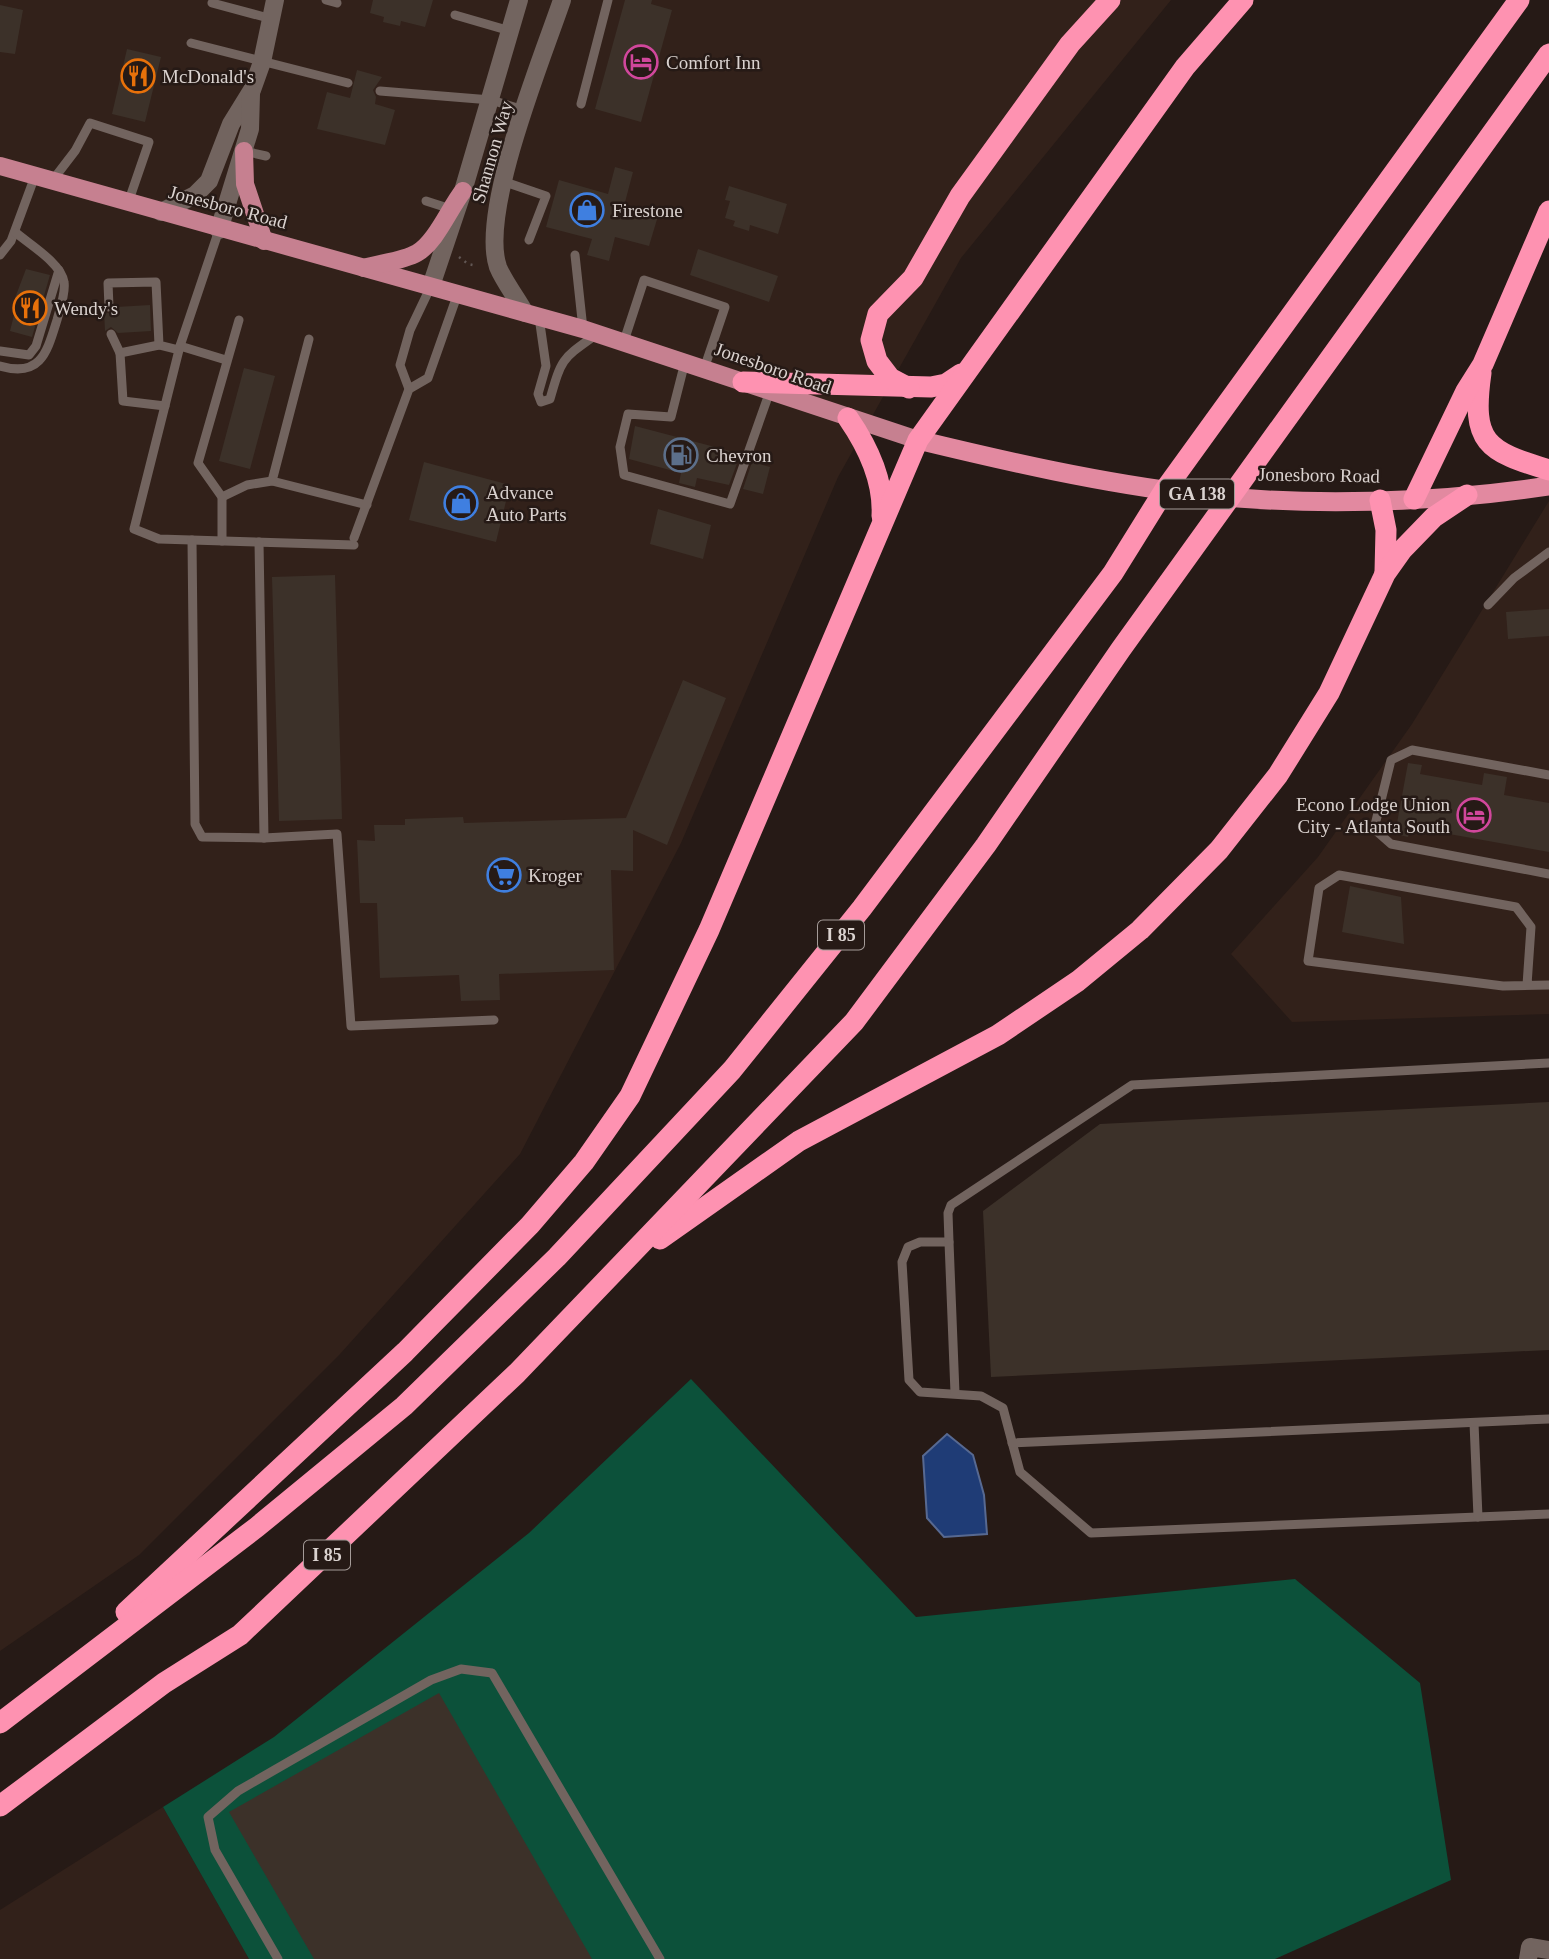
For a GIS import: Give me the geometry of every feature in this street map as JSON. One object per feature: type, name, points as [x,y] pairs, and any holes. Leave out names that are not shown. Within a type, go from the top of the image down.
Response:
[{"type":"highway","points":[[909,388],[890,378],[877,361],[872,340],[878,314],[913,278],[960,196],[1070,44],[1110,0]]},
{"type":"highway","points":[[32,1700],[405,1352],[530,1225],[584,1162],[630,1096],[709,930],[918,440],[1185,67],[1243,0]]},
{"type":"highway","name":"I 85","points":[[0,1723],[257,1527],[404,1406],[557,1257],[732,1070],[862,908],[1105,584],[1164,491],[1519,0]]},
{"type":"highway","name":"I 85","points":[[0,1806],[164,1683],[240,1635],[517,1373],[854,1022],[986,845],[1121,649],[1549,54]]},
{"type":"highway","points":[[1414,499],[1466,391],[1483,364],[1549,211]]},
{"type":"highway","points":[[1483,364],[1479,422],[1489,444],[1506,457],[1549,470]]},
{"type":"highway","points":[[743,382],[909,388],[946,384],[966,371]]},
{"type":"highway","points":[[848,418],[870,457],[881,486],[881,524]]},
{"type":"highway","name":"Jonesboro Road","points":[[918,440],[1070,474],[1195,494],[1326,501],[1380,500],[1467,495],[1549,486]]},
{"type":"highway","points":[[621,1266],[799,1141],[998,1035],[1078,981],[1140,930],[1219,850],[1278,775],[1329,693],[1385,574],[1402,550],[1434,517],[1467,495]]},
{"type":"highway","points":[[1380,500],[1386,530],[1385,574]]},
{"type":"main road","points":[[244,151],[245,184],[264,241]]},
{"type":"main road","name":"Jonesboro Road","points":[[0,166],[219,230],[458,293],[624,341],[918,440]]},
{"type":"main road","points":[[364,268],[418,252],[437,232],[463,191]]},
{"type":"street","points":[[161,212],[203,190],[231,124],[251,90],[262,62],[275,0]]},
{"type":"street","name":"Shannon Way","points":[[463,191],[519,0]]},
{"type":"street","name":"Shannon Way","points":[[532,315],[498,267],[493,229],[502,181],[562,0]]},
{"type":"street","points":[[219,230],[250,129],[251,90]]},
{"type":"street","name":"Shannon Way","points":[[431,286],[453,209]]},
{"type":"street","points":[[1528,1959],[1530,1947],[1549,1950]]},
{"type":"lane","points":[[326,0],[337,3]]},
{"type":"lane","points":[[581,104],[608,0]]},
{"type":"lane","points":[[212,3],[272,19]]},
{"type":"lane","points":[[455,15],[510,31]]},
{"type":"lane","points":[[191,43],[348,83]]},
{"type":"lane","points":[[380,91],[491,100],[525,111]]},
{"type":"lane","points":[[0,253],[13,236],[43,179],[75,152],[90,123],[149,142],[128,203]]},
{"type":"lane","points":[[244,151],[266,156]]},
{"type":"lane","points":[[502,181],[546,196],[530,240]]},
{"type":"lane","points":[[426,201],[453,209]]},
{"type":"lane","points":[[219,230],[180,348],[134,529],[159,538],[259,542],[354,541],[409,389],[428,378],[458,293]]},
{"type":"lane","points":[[0,366],[13,370],[34,366],[47,354],[65,283],[59,270],[13,236]]},
{"type":"lane","points":[[532,315],[546,366],[538,394],[541,402],[550,399],[559,366],[590,331],[575,255]]},
{"type":"lane","points":[[0,351],[29,355],[36,346],[59,270]]},
{"type":"lane","points":[[624,341],[644,280],[725,307],[705,369]]},
{"type":"lane","points":[[109,307],[108,283],[156,282],[159,345]]},
{"type":"lane","points":[[409,389],[400,365],[410,330],[431,286]]},
{"type":"lane","points":[[222,541],[222,497],[198,463],[239,320]]},
{"type":"lane","points":[[111,334],[121,353],[123,401],[165,406]]},
{"type":"lane","points":[[272,481],[309,339]]},
{"type":"lane","points":[[121,353],[159,345],[226,360]]},
{"type":"lane","points":[[685,362],[671,418],[628,414],[620,447],[624,475],[730,504],[770,391]]},
{"type":"lane","points":[[222,497],[247,485],[272,481],[367,505]]},
{"type":"lane","points":[[192,540],[195,824],[202,836],[264,838],[337,834],[351,1026],[494,1020]]},
{"type":"lane","points":[[259,542],[264,838]]},
{"type":"lane","points":[[1488,605],[1514,578],[1549,552]]},
{"type":"lane","points":[[1549,775],[1412,750],[1391,760],[1374,829],[1391,844],[1549,874]]},
{"type":"lane","points":[[1527,985],[1531,927],[1516,907],[1339,875],[1319,888],[1308,961],[1503,986],[1549,985]]},
{"type":"lane","points":[[955,1393],[947,1213],[951,1205],[1132,1085],[1549,1063]]},
{"type":"lane","points":[[949,1242],[920,1242],[908,1247],[901,1262],[909,1380],[920,1392],[981,1396],[1003,1408],[1020,1472],[1091,1533],[1549,1514]]},
{"type":"lane","points":[[1012,1443],[1549,1419]]},
{"type":"lane","points":[[1474,1423],[1478,1517]]},
{"type":"lane","points":[[278,1959],[215,1850],[208,1817],[238,1791],[432,1680],[461,1669],[492,1673],[660,1959]]},
{"type":"path","points":[[458,256],[468,264],[477,266]]},
{"type":"shaded area","points":[[0,0],[1171,0],[961,258],[838,477],[681,843],[520,1154],[340,1354],[139,1555],[0,1651]]},
{"type":"shaded area","points":[[1549,501],[1549,1014],[1292,1022],[1231,954],[1318,857],[1412,724]]},
{"type":"shaded area","points":[[163,1807],[249,1959],[0,1959],[0,1910]]},
{"type":"green space","points":[[691,1379],[916,1617],[1295,1579],[1420,1683],[1451,1880],[1275,1959],[249,1959],[163,1807],[274,1737],[529,1533]]},
{"type":"water","points":[[947,1434],[973,1455],[984,1495],[987,1534],[944,1537],[927,1518],[923,1456]]},
{"type":"building","points":[[373,0],[433,0],[425,27],[401,21],[400,26],[383,22],[384,17],[370,13]]},
{"type":"building","points":[[625,0],[652,0],[651,4],[672,10],[641,122],[595,109]]},
{"type":"building","points":[[0,5],[23,10],[15,54],[0,52]]},
{"type":"building","name":"McDonald's","points":[[127,49],[161,57],[145,122],[112,114]]},
{"type":"building","points":[[357,70],[382,77],[373,90],[375,104],[395,110],[385,145],[317,129],[327,92],[350,98]]},
{"type":"building","name":"Firestone","points":[[615,167],[633,172],[624,206],[658,216],[649,246],[615,237],[609,261],[587,255],[592,239],[546,227],[559,180],[608,194]]},
{"type":"building","points":[[729,186],[787,204],[778,234],[750,225],[749,231],[733,226],[735,221],[725,218],[730,201],[725,200]]},
{"type":"building","points":[[698,249],[778,276],[769,302],[690,275]]},
{"type":"building","name":"Wendy's","points":[[26,269],[50,275],[32,337],[10,331],[18,299],[15,298]]},
{"type":"building","points":[[150,305],[151,331],[118,333],[111,327],[105,331],[104,311],[110,314],[116,307]]},
{"type":"building","points":[[244,368],[275,376],[250,469],[219,461]]},
{"type":"building","name":"Chevron","points":[[635,426],[734,452],[732,456],[739,458],[729,485],[697,478],[695,487],[679,483],[681,473],[629,459]]},
{"type":"building","points":[[424,462],[510,485],[496,542],[409,520]]},
{"type":"building","points":[[752,462],[770,467],[763,494],[743,489]]},
{"type":"building","points":[[658,509],[711,525],[703,559],[650,544]]},
{"type":"building","points":[[335,575],[342,819],[279,821],[272,577]]},
{"type":"building","points":[[1549,609],[1549,636],[1508,639],[1506,612]]},
{"type":"building","points":[[683,680],[726,698],[667,845],[633,830],[633,871],[611,870],[614,970],[499,974],[500,1000],[461,1001],[459,975],[380,978],[377,903],[360,903],[357,840],[375,841],[374,825],[405,825],[405,819],[463,817],[464,823],[626,818]]},
{"type":"building","name":"Econo Lodge Union City - Atlanta South","points":[[1408,763],[1422,765],[1420,774],[1482,785],[1484,773],[1507,777],[1504,795],[1549,803],[1549,852],[1410,827],[1408,837],[1395,834]]},
{"type":"building","points":[[1350,886],[1401,897],[1404,944],[1342,932]]},
{"type":"building","points":[[1549,1102],[1549,1350],[991,1377],[983,1211],[1100,1124]]},
{"type":"building","points":[[439,1693],[592,1959],[314,1959],[229,1812]]},
{"type":"place","name":"Comfort Inn","points":[[641,62]]},
{"type":"place","name":"McDonald's","points":[[138,76]]},
{"type":"place","name":"Firestone","points":[[587,210]]},
{"type":"place","name":"Wendy's","points":[[30,308]]},
{"type":"place","name":"Chevron","points":[[681,455]]},
{"type":"place","name":"Advance Auto Parts","points":[[461,503]]},
{"type":"place","name":"Econo Lodge Union City - Atlanta South","points":[[1474,815]]},
{"type":"place","name":"Kroger","points":[[504,875]]}]
